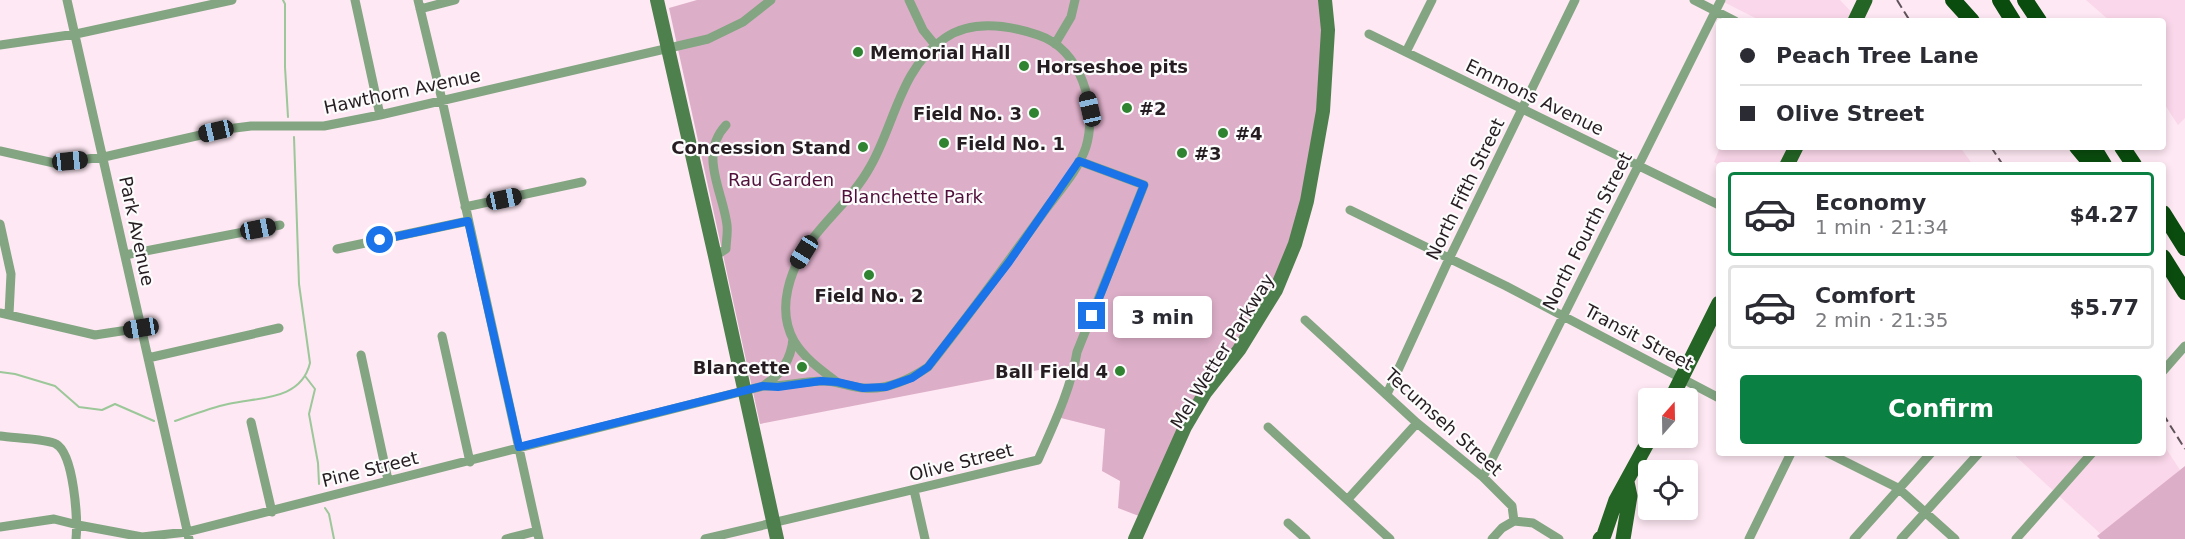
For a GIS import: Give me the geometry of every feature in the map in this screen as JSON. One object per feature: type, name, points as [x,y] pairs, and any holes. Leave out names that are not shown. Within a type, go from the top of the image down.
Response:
[{"type":"highway","points":[[1953,0],[1969,18]]},
{"type":"highway","points":[[2000,0],[2011,18]]},
{"type":"highway","points":[[2025,0],[2037,18]]},
{"type":"highway","points":[[2080,150],[2090,162]]},
{"type":"highway","points":[[2166,218],[2185,248]]},
{"type":"highway","points":[[2166,262],[2181,285]]},
{"type":"main road","points":[[657,0],[716,256],[777,539]]},
{"type":"main road","name":"Mel Wetter Parkway","points":[[1135,539],[1205,393],[1239,350],[1276,290],[1295,244],[1307,201],[1323,111],[1328,30],[1325,0]]},
{"type":"main road","name":"Mel Wetter Parkway","points":[[1143,539],[1184,437],[1211,397],[1245,354],[1283,293],[1302,247],[1314,202],[1330,112],[1335,30],[1332,0]]},
{"type":"main road","points":[[1856,18],[1865,0]]},
{"type":"main road","points":[[1677,388],[1716,309]]},
{"type":"main road","points":[[1600,539],[1604,535],[1616,500],[1645,448]]},
{"type":"main road","points":[[1613,539],[1627,482]]},
{"type":"main road","points":[[1623,539],[1630,496],[1627,482]]},
{"type":"street","name":"Park Avenue","points":[[67,0],[188,536]]},
{"type":"street","points":[[0,45],[76,34],[232,0]]},
{"type":"street","points":[[355,0],[380,115]]},
{"type":"street","points":[[455,0],[419,4],[538,535],[506,539]]},
{"type":"street","name":"Hawthorn Avenue","points":[[0,151],[54,163],[104,158],[227,129],[251,126],[324,126],[708,39],[743,22],[771,0]]},
{"type":"street","points":[[909,0],[923,30],[936,46]]},
{"type":"street","points":[[1055,44],[1071,17],[1075,0]]},
{"type":"street","points":[[1406,52],[1432,0]]},
{"type":"street","name":"North Fifth Street","points":[[1387,394],[1449,259],[1575,0]]},
{"type":"street","points":[[1694,0],[1729,18]]},
{"type":"street","name":"North Fourth Street","points":[[1483,477],[1721,0]]},
{"type":"street","points":[[991,24],[1018,28],[1042,36],[1055,44],[1077,71],[1090,109],[1086,148],[1079,161],[1009,262],[928,367],[912,378],[886,387],[863,388],[837,382],[803,354],[793,339],[786,302],[789,283],[797,263],[810,242],[860,184],[879,150],[909,77],[922,59],[946,37],[968,28],[991,24]]},
{"type":"street","name":"Emmons Avenue","points":[[1369,34],[1716,204]]},
{"type":"street","points":[[716,256],[726,249],[727,225],[712,164],[719,133],[726,125]]},
{"type":"street","name":"Olive Street","points":[[705,539],[1038,460],[1057,417],[1075,366],[1077,352],[1144,185],[1079,161]]},
{"type":"street","points":[[465,207],[582,182]]},
{"type":"street","name":"Transit Street","points":[[1350,210],[1564,315],[1716,396]]},
{"type":"street","points":[[337,249],[468,221]]},
{"type":"street","points":[[0,224],[11,274],[5,314],[95,335],[141,328]]},
{"type":"street","points":[[125,255],[280,225]]},
{"type":"street","name":"Tecumseh Street","points":[[1305,320],[1417,423],[1483,477],[1512,506],[1514,521]]},
{"type":"street","points":[[148,358],[279,328]]},
{"type":"street","points":[[442,336],[470,462]]},
{"type":"street","points":[[763,386],[774,379],[791,356],[793,339]]},
{"type":"street","points":[[2166,368],[2185,346]]},
{"type":"street","points":[[361,355],[388,480]]},
{"type":"street","name":"Pine Street","points":[[0,527],[54,519],[142,537],[188,536],[388,480],[470,462],[519,447],[744,390],[821,381],[837,382]]},
{"type":"street","points":[[251,422],[272,512]]},
{"type":"street","points":[[1348,499],[1417,423]]},
{"type":"street","points":[[1268,427],[1390,539]]},
{"type":"street","points":[[0,436],[56,443],[64,451],[72,481],[78,525],[76,539]]},
{"type":"street","points":[[1749,539],[1790,456]]},
{"type":"street","points":[[1835,456],[1898,488],[1955,539]]},
{"type":"street","points":[[1854,539],[1928,456]]},
{"type":"street","points":[[1901,539],[1976,456]]},
{"type":"street","points":[[2016,539],[2089,456]]},
{"type":"street","points":[[914,490],[925,539]]},
{"type":"street","points":[[1492,539],[1502,528],[1514,521],[1533,523],[1559,539]]},
{"type":"street","points":[[1288,523],[1306,539]]},
{"type":"shaded area","points":[[1720,0],[1840,0],[1857,18],[1755,18]]},
{"type":"shaded area","points":[[2086,0],[2185,0],[2185,118],[2178,125],[2166,107],[2166,18],[2107,18]]},
{"type":"shaded area","points":[[1719,150],[1962,150],[1971,162],[1716,163],[1714,162]]},
{"type":"shaded area","points":[[2166,449],[2180,470],[2104,537],[2015,456],[2166,456]]},
{"type":"green space","name":"Blanchette Park","points":[[697,0],[1325,0],[1328,30],[1307,201],[1276,290],[1205,393],[1144,518],[1118,508],[1120,481],[1102,471],[1105,429],[1057,417],[1074,366],[1068,366],[1064,374],[1044,369],[760,424],[669,8]]},
{"type":"green space","points":[[2185,466],[2185,539],[2100,539],[2097,536]]},
{"type":"waterway","points":[[283,0],[285,4],[288,117]]},
{"type":"waterway","points":[[175,421],[221,406],[277,395],[298,384],[305,375],[310,363],[299,284],[294,137]]},
{"type":"waterway","points":[[0,372],[55,386],[79,407],[102,410],[115,404],[154,421]]},
{"type":"waterway","points":[[305,376],[315,389],[309,414],[318,463],[319,484]]},
{"type":"waterway","points":[[325,508],[329,514],[334,539]]},
{"type":"railway","points":[[1897,0],[1908,18]]},
{"type":"railway","points":[[1993,150],[2001,162]]},
{"type":"railway","points":[[2166,419],[2185,449]]},
{"type":"place","name":"Memorial Hall","points":[[858,52]]},
{"type":"place","name":"Horseshoe pits","points":[[1024,66]]},
{"type":"place","name":"#2","points":[[1127,108]]},
{"type":"place","name":"Field No. 3","points":[[1034,113]]},
{"type":"place","name":"#4","points":[[1223,133]]},
{"type":"place","name":"Field No. 1","points":[[944,143]]},
{"type":"place","name":"Concession Stand","points":[[863,147]]},
{"type":"place","name":"#3","points":[[1182,153]]},
{"type":"place","name":"Field No. 2","points":[[869,275]]},
{"type":"place","name":"Blancette","points":[[802,367]]},
{"type":"place","name":"Ball Field 4","points":[[1120,371]]},
{"type":"route","points":[[380,240],[468,221],[519,447],[763,386],[778,387],[821,381],[863,388],[886,387],[912,378],[928,367],[964,322],[1079,161],[1144,185],[1092,316]]},
{"type":"park label","name":"Rau Garden","points":[[781,179]]}]
